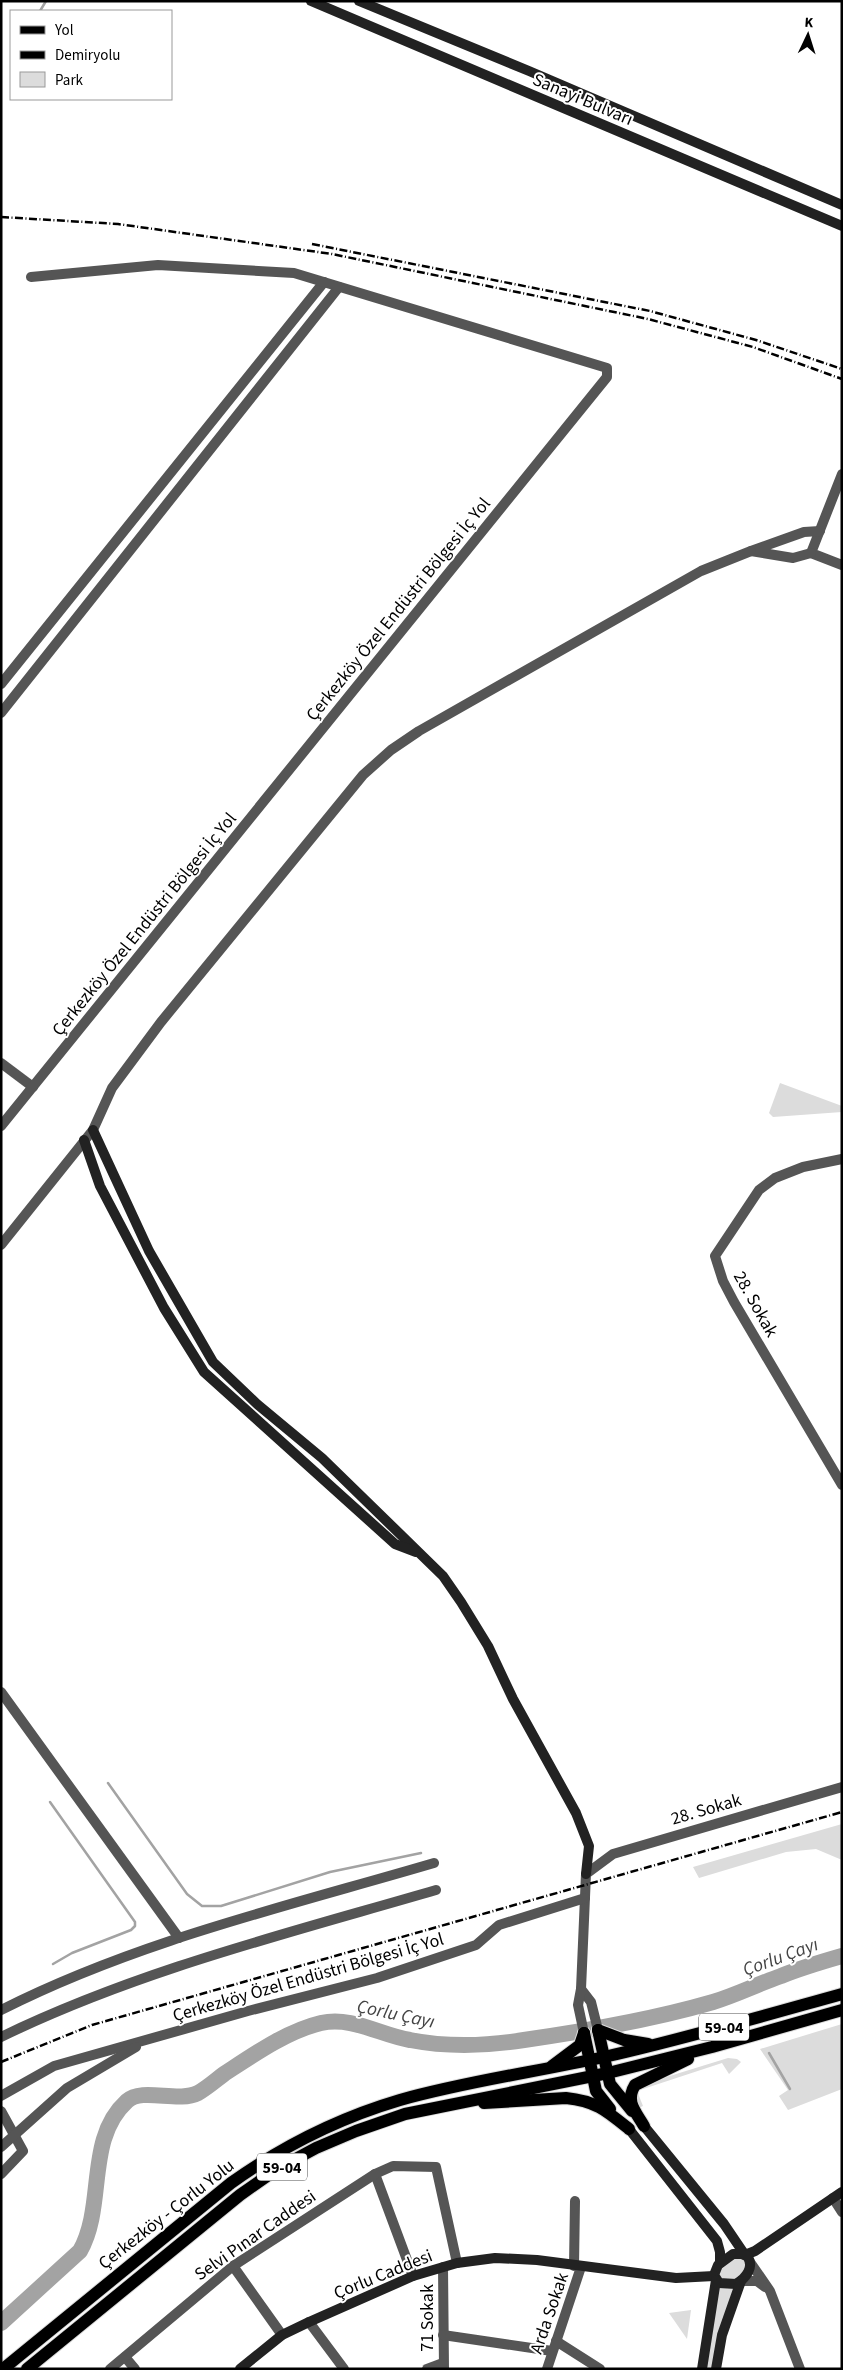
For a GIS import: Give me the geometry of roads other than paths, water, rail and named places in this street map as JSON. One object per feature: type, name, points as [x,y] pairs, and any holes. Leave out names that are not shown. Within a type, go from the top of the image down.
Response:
[{"type":"main road","name":"Sanayi Bulvarı","points":[[311,1],[842,226]]},
{"type":"main road","name":"Sanayi Bulvarı","points":[[359,1],[529,71],[842,205]]},
{"type":"main road","points":[[93,1130],[149,1251],[213,1362],[257,1404],[322,1458],[443,1576],[488,1646],[513,1699],[576,1813],[589,1846],[586,1874]]},
{"type":"main road","points":[[84,1140],[100,1186],[164,1308],[204,1372],[395,1544],[421,1554]]},
{"type":"main road","name":"59-04","points":[[453,2088],[604,2057],[842,1994]]},
{"type":"main road","name":"59-04","points":[[26,2369],[205,2223],[277,2170],[316,2148],[356,2131],[405,2114],[608,2073],[712,2047],[842,2010]]},
{"type":"main road","points":[[598,2030],[624,2040],[653,2045]]},
{"type":"main road","points":[[598,2030],[610,2084],[750,2257],[748,2274],[741,2281],[722,2336],[716,2369]]},
{"type":"main road","points":[[584,2034],[596,2091],[654,2159],[717,2241],[720,2252],[702,2369]]},
{"type":"main road","points":[[547,2069],[580,2045],[584,2034]]},
{"type":"main road","points":[[644,2126],[630,2100],[630,2092],[635,2084],[712,2047]]},
{"type":"main road","name":"Çerkezköy - Çorlu Yolu","points":[[3,2369],[181,2222],[269,2156],[310,2134],[350,2117],[400,2100],[453,2088]]},
{"type":"main road","points":[[456,2103],[508,2103],[566,2098],[580,2099],[594,2103],[606,2110],[628,2129]]},
{"type":"main road","points":[[716,2272],[732,2254],[750,2257],[838,2195]]},
{"type":"main road","name":"Çorlu Caddesi","points":[[240,2369],[282,2335],[413,2276],[457,2263],[495,2258],[536,2260],[577,2267],[676,2278],[702,2276],[716,2272]]},
{"type":"main road","points":[[716,2272],[727,2285],[741,2281]]},
{"type":"street","name":"Çerkezköy Özel Endüstri Bölgesi İç Yol","points":[[1,1126],[607,377],[607,368],[294,273],[158,266],[31,276]]},
{"type":"street","points":[[1,684],[324,282]]},
{"type":"street","points":[[1,713],[339,287]]},
{"type":"street","points":[[812,553],[842,474]]},
{"type":"street","points":[[1,1245],[93,1130],[112,1088],[161,1022],[363,775],[390,750],[427,726],[700,571],[804,532],[820,531]]},
{"type":"street","points":[[751,551],[793,558],[812,553],[842,565]]},
{"type":"street","points":[[1,1063],[33,1087]]},
{"type":"street","name":"28. Sokak","points":[[842,1159],[803,1167],[775,1178],[759,1190],[715,1256],[723,1281],[842,1485]]},
{"type":"street","points":[[1,1692],[179,1938]]},
{"type":"street","name":"28. Sokak","points":[[586,1874],[613,1854],[842,1787]]},
{"type":"street","points":[[1,2010],[50,1986],[179,1938],[434,1863]]},
{"type":"street","points":[[584,2034],[578,2005],[581,1989],[586,1874]]},
{"type":"street","points":[[1,2037],[58,2010],[172,1968],[436,1890]]},
{"type":"street","name":"Çerkezköy Özel Endüstri Bölgesi İç Yol","points":[[1,2096],[54,2066],[248,2011],[377,1978],[476,1945],[499,1925],[585,1898]]},
{"type":"street","points":[[581,1989],[591,2002],[598,2030]]},
{"type":"street","name":"Çerkezköy Özel Endüstri Bölgesi İç Yol","points":[[1,2147],[67,2088],[148,2040]]},
{"type":"street","points":[[1,2111],[23,2151],[1,2174]]},
{"type":"street","name":"Selvi Pınar Caddesi","points":[[110,2369],[233,2266],[375,2174],[393,2166],[436,2167],[457,2263]]},
{"type":"street","points":[[375,2174],[413,2276]]},
{"type":"street","points":[[838,2195],[842,2212]]},
{"type":"street","name":"Arda Sokak","points":[[546,2369],[577,2267],[575,2201]]},
{"type":"street","points":[[750,2257],[770,2291],[800,2369]]},
{"type":"street","points":[[233,2266],[282,2335]]},
{"type":"street","name":"71 Sokak","points":[[443,2267],[443,2366]]},
{"type":"street","points":[[741,2281],[757,2281],[770,2291]]},
{"type":"street","points":[[309,2322],[344,2369]]},
{"type":"street","points":[[443,2335],[554,2346],[600,2369]]},
{"type":"street","points":[[125,2356],[135,2369]]},
{"type":"street","points":[[427,2369],[443,2366]]},
{"type":"waterway","points":[[41,10],[46,1]]},
{"type":"waterway","points":[[108,1783],[187,1894],[202,1906],[221,1906],[330,1872],[421,1853]]},
{"type":"waterway","points":[[50,1802],[135,1922],[135,1926],[131,1930],[72,1953],[53,1964]]},
{"type":"waterway","name":"Çorlu Çayı","points":[[1,2323],[80,2251],[88,2233],[101,2153],[106,2134],[114,2116],[127,2101],[134,2097],[142,2095],[190,2096],[198,2093],[271,2044],[321,2023],[344,2022],[399,2038],[438,2044],[467,2045],[510,2042],[619,2024],[690,2008],[722,1999],[796,1970],[842,1956]]},
{"type":"waterway","points":[[769,2053],[790,2089]]},
{"type":"railway","points":[[1,217],[118,224],[332,254],[648,319],[753,347],[842,379]]},
{"type":"railway","points":[[312,244],[650,311],[756,340],[842,369]]},
{"type":"railway","points":[[1,2062],[92,2025],[842,1812]]}]
